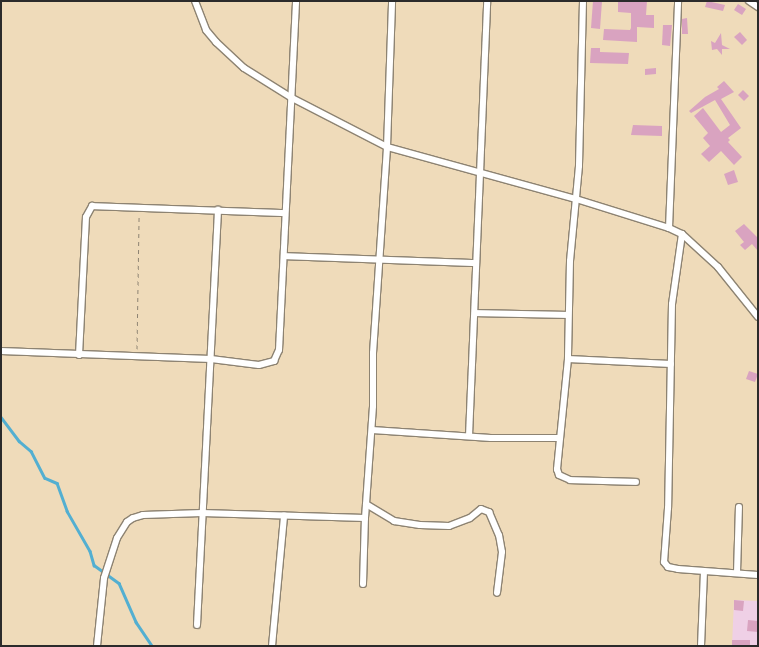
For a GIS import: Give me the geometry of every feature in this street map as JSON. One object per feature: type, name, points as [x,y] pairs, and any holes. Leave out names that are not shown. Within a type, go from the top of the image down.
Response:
[{"type":"street","points":[[195,1],[206,30],[216,42],[244,68],[292,98],[387,148],[576,199],[669,228],[682,234],[718,268],[758,317]]},
{"type":"street","points":[[1,351],[211,359],[259,364],[274,361],[279,350],[296,1]]},
{"type":"street","points":[[363,584],[364,518],[372,430],[373,353],[387,148],[392,1]]},
{"type":"street","points":[[469,436],[487,1]]},
{"type":"street","points":[[583,1],[576,199],[567,315],[568,359],[557,469],[558,475],[563,478],[636,482]]},
{"type":"street","points":[[669,228],[678,1]]},
{"type":"street","points":[[749,1],[758,8]]},
{"type":"street","points":[[79,355],[87,212],[95,204],[285,213]]},
{"type":"street","points":[[197,625],[218,210]]},
{"type":"street","points":[[682,234],[674,280],[668,508],[664,562],[672,568],[758,575]]},
{"type":"street","points":[[284,256],[476,263]]},
{"type":"street","points":[[475,313],[567,315]]},
{"type":"street","points":[[568,359],[671,364]]},
{"type":"street","points":[[372,430],[469,436],[559,438]]},
{"type":"street","points":[[366,504],[394,521],[420,525],[449,526],[470,518],[481,509],[489,512],[499,535],[502,552],[497,593]]},
{"type":"street","points":[[737,573],[739,507]]},
{"type":"street","points":[[97,646],[104,578],[115,544],[127,522],[144,515],[202,513],[364,518]]},
{"type":"street","points":[[272,646],[284,516]]},
{"type":"street","points":[[701,646],[704,572]]},
{"type":"path","points":[[137,357],[139,206]]},
{"type":"shaded area","points":[[734,600],[758,601],[758,646],[732,646]]},
{"type":"building","points":[[593,1],[602,1],[600,29],[591,28]]},
{"type":"building","points":[[618,1],[647,1],[646,15],[654,15],[654,28],[637,27],[637,42],[603,40],[604,29],[630,30],[631,28],[631,13],[618,12]]},
{"type":"building","points":[[707,1],[725,5],[723,11],[705,7]]},
{"type":"building","points":[[738,4],[746,9],[742,15],[734,10]]},
{"type":"building","points":[[687,18],[688,34],[682,34],[682,19]]},
{"type":"building","points":[[663,25],[672,25],[670,46],[662,45]]},
{"type":"building","points":[[740,32],[747,40],[742,45],[734,37]]},
{"type":"building","points":[[721,33],[722,45],[730,49],[722,49],[722,55],[717,49],[712,50],[711,41],[715,43]]},
{"type":"building","points":[[591,48],[600,48],[600,52],[629,53],[628,64],[590,63]]},
{"type":"building","points":[[656,68],[656,74],[645,75],[645,69]]},
{"type":"building","points":[[724,81],[734,92],[721,99],[741,128],[728,138],[730,140],[728,142],[742,157],[734,165],[721,151],[709,162],[701,154],[710,146],[703,138],[708,133],[694,116],[703,108],[721,132],[730,125],[715,100],[691,113],[689,111],[705,97],[719,89],[717,87]]},
{"type":"building","points":[[743,90],[749,96],[744,101],[738,95]]},
{"type":"building","points":[[633,125],[662,126],[662,136],[631,135]]},
{"type":"building","points":[[734,170],[738,182],[728,185],[724,174]]},
{"type":"building","points":[[744,224],[758,238],[758,251],[752,244],[745,250],[740,245],[744,242],[735,231]]},
{"type":"building","points":[[749,371],[758,374],[755,382],[746,379]]},
{"type":"building","points":[[734,600],[744,601],[743,611],[734,610]]},
{"type":"building","points":[[748,620],[758,621],[758,632],[747,631]]},
{"type":"building","points":[[732,640],[750,640],[750,646],[732,646]]},
{"type":"waterway","points":[[1,417],[19,441],[31,451],[45,478],[57,483],[67,511],[90,551],[94,565],[119,583],[136,622],[152,646]]}]
